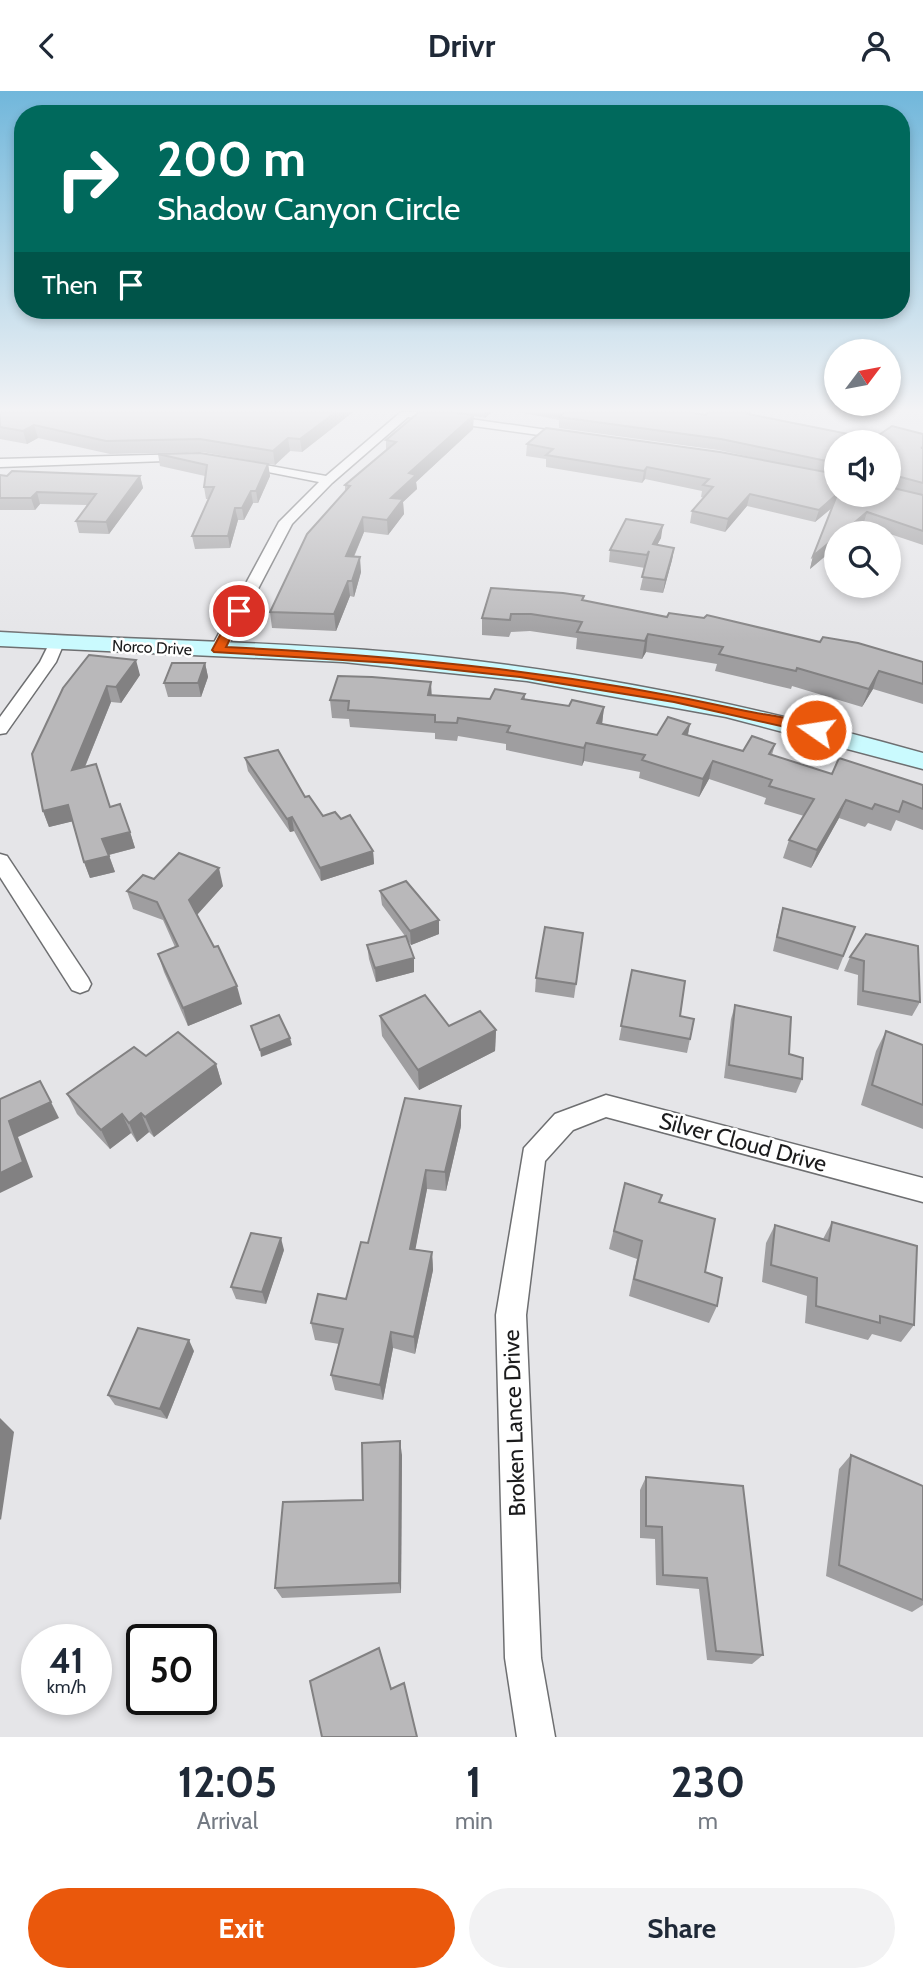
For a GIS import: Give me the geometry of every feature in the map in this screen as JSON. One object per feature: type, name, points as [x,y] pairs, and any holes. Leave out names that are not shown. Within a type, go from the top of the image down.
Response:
[{"type":"main road","name":"Norco Drive","points":[[0,639],[391,659],[520,673],[674,698],[839,736],[923,761]]},
{"type":"street","points":[[218,650],[286,522],[319,489]]},
{"type":"street","points":[[0,729],[48,662],[56,643]]},
{"type":"street","points":[[0,861],[80,984]]},
{"type":"street","name":"Silver Cloud Drive","points":[[564,1122],[606,1106],[923,1190]]},
{"type":"street","name":"Broken Lance Drive","points":[[536,1737],[523,1658],[510,1315],[533,1156],[564,1122]]},
{"type":"building","points":[[0,489],[131,489],[106,522],[76,521],[96,494],[37,492],[31,498],[0,498]]},
{"type":"building","points":[[213,489],[257,489],[251,491],[242,508],[235,508],[228,536],[192,536]]},
{"type":"building","points":[[347,489],[401,489],[391,498],[403,499],[387,520],[363,517],[346,556],[360,557],[352,581],[348,581],[334,614],[270,612],[307,534]]},
{"type":"building","points":[[711,489],[824,489],[824,506],[819,510],[750,494],[728,519],[692,511]]},
{"type":"building","points":[[901,490],[923,495],[923,531],[901,524],[901,521],[867,512],[856,521],[827,521],[832,507],[901,507]]},
{"type":"building","points":[[626,519],[663,525],[653,544],[674,548],[665,580],[642,577],[649,551],[647,555],[610,550]]},
{"type":"building","points":[[824,528],[824,547],[813,556]]},
{"type":"building","points":[[491,588],[584,596],[582,600],[667,617],[669,613],[704,618],[707,615],[820,642],[823,637],[858,643],[923,662],[923,684],[879,671],[869,689],[797,668],[796,671],[719,654],[723,647],[648,634],[645,641],[577,632],[582,622],[531,614],[511,614],[510,620],[482,618]]},
{"type":"building","points":[[89,655],[136,660],[116,687],[107,686],[72,770],[96,764],[110,807],[120,804],[130,832],[102,839],[109,856],[84,862],[68,805],[43,811],[32,754],[63,688]]},
{"type":"building","points":[[172,663],[205,663],[198,683],[164,683]]},
{"type":"building","points":[[338,676],[431,682],[428,695],[490,699],[495,689],[525,694],[522,699],[569,706],[572,700],[604,707],[597,723],[657,735],[668,717],[690,724],[683,734],[743,751],[752,736],[775,744],[769,754],[832,774],[839,758],[923,785],[923,809],[903,801],[899,812],[875,804],[872,809],[846,800],[817,850],[789,840],[814,799],[769,786],[772,780],[713,761],[703,779],[642,760],[645,755],[586,743],[584,748],[507,732],[510,726],[458,718],[457,723],[435,722],[435,715],[348,710],[349,701],[330,700]]},
{"type":"building","points":[[278,750],[305,797],[309,796],[323,816],[335,812],[341,819],[350,815],[373,851],[320,868],[292,817],[287,819],[245,758]]},
{"type":"building","points":[[179,853],[219,868],[189,900],[214,947],[218,946],[237,986],[183,1008],[158,954],[178,946],[157,902],[127,891],[143,875],[154,879]]},
{"type":"building","points":[[406,881],[439,920],[410,931],[380,891]]},
{"type":"building","points":[[783,908],[855,927],[843,956],[777,937]]},
{"type":"building","points":[[545,927],[583,933],[576,984],[536,978]]},
{"type":"building","points":[[866,934],[918,946],[920,1002],[863,991],[864,961],[850,957]]},
{"type":"building","points":[[406,936],[414,958],[375,968],[367,945]]},
{"type":"building","points":[[632,970],[685,981],[680,1016],[694,1019],[690,1039],[621,1026]]},
{"type":"building","points":[[425,995],[449,1026],[480,1011],[496,1030],[418,1070],[380,1016]]},
{"type":"building","points":[[735,1005],[791,1017],[789,1054],[803,1058],[802,1079],[729,1065]]},
{"type":"building","points":[[279,1015],[290,1038],[260,1050],[251,1026]]},
{"type":"building","points":[[886,1031],[923,1045],[923,1105],[872,1085]]},
{"type":"building","points":[[178,1032],[216,1064],[145,1117],[141,1113],[129,1123],[122,1114],[101,1130],[67,1094],[134,1047],[146,1056]]},
{"type":"building","points":[[40,1081],[51,1102],[9,1121],[23,1162],[0,1173],[0,1099]]},
{"type":"building","points":[[405,1098],[461,1106],[445,1172],[426,1170],[410,1249],[432,1252],[414,1337],[391,1332],[380,1385],[331,1375],[343,1329],[311,1323],[318,1294],[346,1299],[361,1242],[368,1243]]},
{"type":"building","points":[[625,1183],[662,1195],[659,1202],[715,1219],[705,1272],[722,1278],[717,1306],[634,1279],[642,1241],[614,1231]]},
{"type":"building","points":[[832,1222],[917,1246],[914,1325],[880,1316],[880,1323],[816,1306],[817,1278],[771,1265],[775,1225],[829,1241]]},
{"type":"building","points":[[251,1233],[281,1238],[262,1292],[231,1287]]},
{"type":"building","points":[[138,1328],[189,1340],[160,1409],[108,1395]]},
{"type":"building","points":[[400,1441],[399,1583],[275,1588],[283,1502],[363,1500],[362,1443]]},
{"type":"building","points":[[851,1455],[923,1486],[923,1600],[839,1565]]},
{"type":"building","points":[[646,1477],[743,1486],[763,1655],[716,1651],[707,1578],[663,1575],[662,1527],[646,1526]]},
{"type":"building","points":[[379,1648],[391,1689],[404,1683],[417,1737],[322,1737],[310,1681]]},
{"type":"route","points":[[239,611],[218,650],[391,659],[520,673],[674,698],[816,730]]}]
